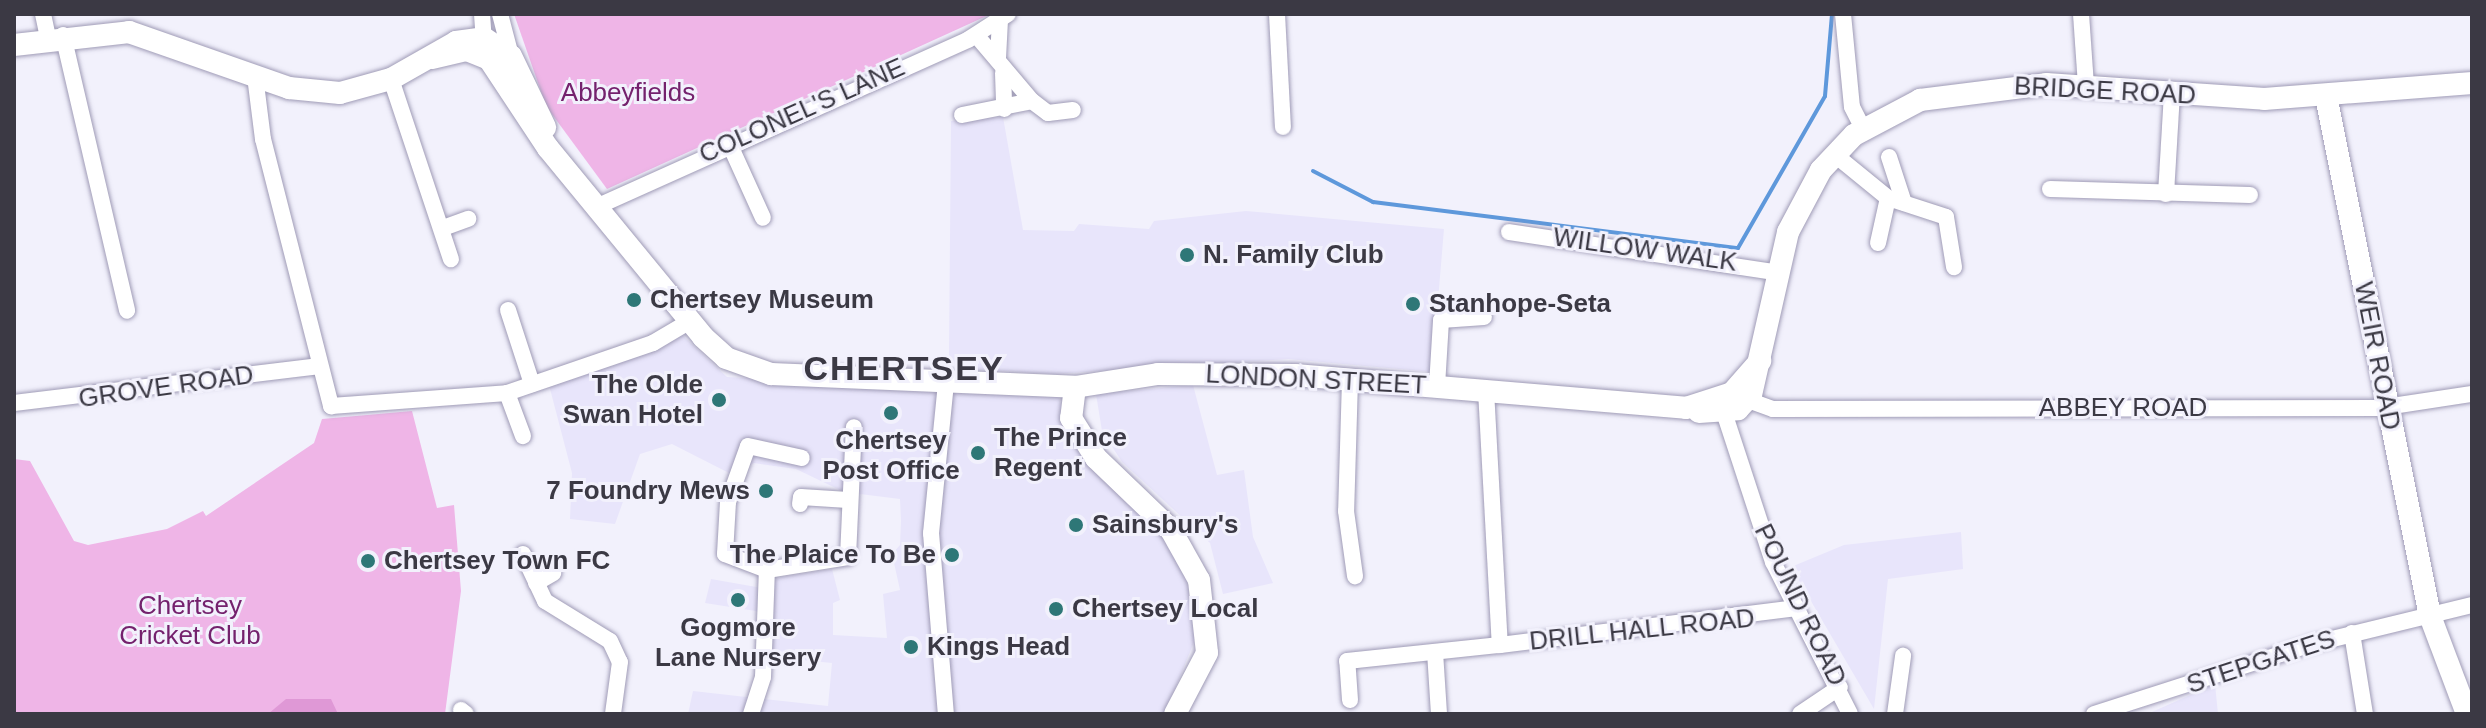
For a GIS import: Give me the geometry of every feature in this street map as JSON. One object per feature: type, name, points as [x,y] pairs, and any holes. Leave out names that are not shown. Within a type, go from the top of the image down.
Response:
[{"type":"main road","points":[[14,45],[56,36],[138,34],[255,76],[317,93],[391,79],[432,58],[467,50],[495,51]]},
{"type":"main road","name":"LONDON STREET","points":[[495,51],[562,165],[690,321],[726,358],[771,374],[1075,387],[1158,374],[1350,380],[1686,408],[1732,403]]},
{"type":"main road","name":"BRIDGE ROAD","points":[[1732,403],[1760,361],[1792,224],[1834,154],[1863,129],[1956,90],[2086,86],[2172,93],[2326,96],[2472,83]]},
{"type":"main road","name":"WEIR ROAD","points":[[2326,96],[2430,616],[2467,714]]},
{"type":"main road","points":[[1075,387],[1084,436],[1096,458],[1179,540],[1199,580],[1207,653],[1175,714]]},
{"type":"street","points":[[43,14],[56,36],[127,311]]},
{"type":"street","points":[[482,14],[495,51]]},
{"type":"street","points":[[495,51],[500,14]]},
{"type":"street","points":[[1277,14],[1284,127]]},
{"type":"street","points":[[1843,14],[1852,107],[1863,129]]},
{"type":"street","points":[[2081,14],[2086,86]]},
{"type":"street","points":[[1004,17],[1000,66],[1004,109]]},
{"type":"street","name":"COLONEL'S LANE","points":[[596,207],[729,143],[976,35],[1004,17]]},
{"type":"street","points":[[976,35],[1032,101],[1048,113],[1073,110]]},
{"type":"street","points":[[255,76],[263,139],[327,401],[353,407],[507,393],[653,343],[690,321]]},
{"type":"street","points":[[391,79],[451,259]]},
{"type":"street","points":[[2166,194],[2172,93]]},
{"type":"street","points":[[962,115],[1032,101]]},
{"type":"street","points":[[729,143],[763,218]]},
{"type":"street","points":[[1834,154],[1896,201],[1946,217],[1954,267]]},
{"type":"street","points":[[1878,243],[1896,201],[1889,157]]},
{"type":"street","points":[[2050,189],[2250,195]]},
{"type":"street","points":[[443,228],[468,219]]},
{"type":"street","name":"WILLOW WALK","points":[[1509,232],[1780,273]]},
{"type":"street","points":[[508,310],[532,384]]},
{"type":"street","points":[[1437,386],[1441,320],[1484,317]]},
{"type":"street","name":"GROVE ROAD","points":[[14,403],[318,366]]},
{"type":"street","points":[[1350,380],[1346,511],[1355,576]]},
{"type":"street","points":[[946,383],[931,533],[946,714]]},
{"type":"street","name":"DRILL HALL ROAD","points":[[1486,390],[1500,645],[1765,617],[1797,608]]},
{"type":"street","points":[[507,393],[523,436]]},
{"type":"street","name":"ABBEY ROAD","points":[[1732,403],[1773,409],[2387,407],[2472,394]]},
{"type":"street","name":"POUND ROAD","points":[[1732,403],[1738,448],[1765,540],[1840,687],[1850,714]]},
{"type":"street","points":[[802,458],[748,446],[722,538],[728,558],[767,570],[848,557],[848,500],[854,427]]},
{"type":"street","points":[[800,504],[801,497],[848,500]]},
{"type":"street","points":[[523,554],[536,583],[557,611],[610,641],[620,662],[613,714]]},
{"type":"street","points":[[751,714],[763,677],[767,570]]},
{"type":"street","points":[[536,583],[553,573]]},
{"type":"street","name":"STEPGATES","points":[[2094,714],[2352,633],[2472,605]]},
{"type":"street","points":[[2352,633],[2365,714]]},
{"type":"street","points":[[1350,700],[1347,661],[1500,645]]},
{"type":"street","points":[[1435,652],[1439,714]]},
{"type":"street","points":[[1895,714],[1903,656]]},
{"type":"street","points":[[1800,714],[1840,687]]},
{"type":"shaded area","points":[[1003,117],[1023,230],[1074,231],[1079,224],[1149,229],[1154,221],[1246,211],[1444,229],[1432,372],[1288,359],[1054,374],[956,368],[949,356],[951,121]]},
{"type":"shaded area","points":[[681,334],[727,377],[1058,396],[1079,452],[1165,539],[1187,581],[1196,637],[1165,714],[688,714],[693,691],[828,706],[832,663],[772,657],[762,612],[705,603],[711,579],[762,588],[781,577],[832,569],[840,600],[833,603],[833,635],[887,638],[883,594],[900,590],[892,554],[900,545],[901,521],[900,499],[844,492],[796,469],[754,463],[729,473],[672,444],[640,454],[615,524],[570,519],[572,473],[549,385]]},
{"type":"shaded area","points":[[1193,385],[1217,475],[1244,470],[1253,537],[1273,583],[1223,594],[1210,543],[1122,462],[1102,431],[1096,394]]},
{"type":"shaded area","points":[[1961,532],[1963,569],[1888,579],[1874,709],[1791,567],[1844,545]]},
{"type":"shaded area","points":[[2215,684],[2218,714],[2150,714],[2152,712]]},
{"type":"shaded area","points":[[286,699],[331,699],[338,714],[268,714]]},
{"type":"green space","name":"Abbeyfields","points":[[514,14],[991,14],[607,189],[546,106]]},
{"type":"green space","name":"Chertsey Cricket Club","points":[[412,411],[437,508],[454,505],[461,591],[445,714],[14,714],[14,459],[30,461],[74,541],[88,545],[167,529],[203,511],[206,516],[314,443],[322,419]]},
{"type":"waterway","points":[[1313,171],[1373,202],[1738,248],[1825,96],[1832,14]]},
{"type":"place","name":"N. Family Club","points":[[1187,255]]},
{"type":"place","name":"Chertsey Museum","points":[[634,300]]},
{"type":"place","name":"Stanhope-Seta","points":[[1413,304]]},
{"type":"place","name":"The Olde Swan Hotel","points":[[719,400]]},
{"type":"place","name":"Chertsey Post Office","points":[[891,413]]},
{"type":"place","name":"The Prince Regent","points":[[978,453]]},
{"type":"place","name":"7 Foundry Mews","points":[[766,491]]},
{"type":"place","name":"Sainsbury's","points":[[1076,525]]},
{"type":"place","name":"The Plaice To Be","points":[[952,555]]},
{"type":"place","name":"Chertsey Town FC","points":[[368,561]]},
{"type":"place","name":"Gogmore Lane Nursery","points":[[738,600]]},
{"type":"place","name":"Chertsey Local","points":[[1056,609]]},
{"type":"place","name":"Kings Head","points":[[911,647]]},
{"type":"district","name":"CHERTSEY","points":[[904,369]]}]
